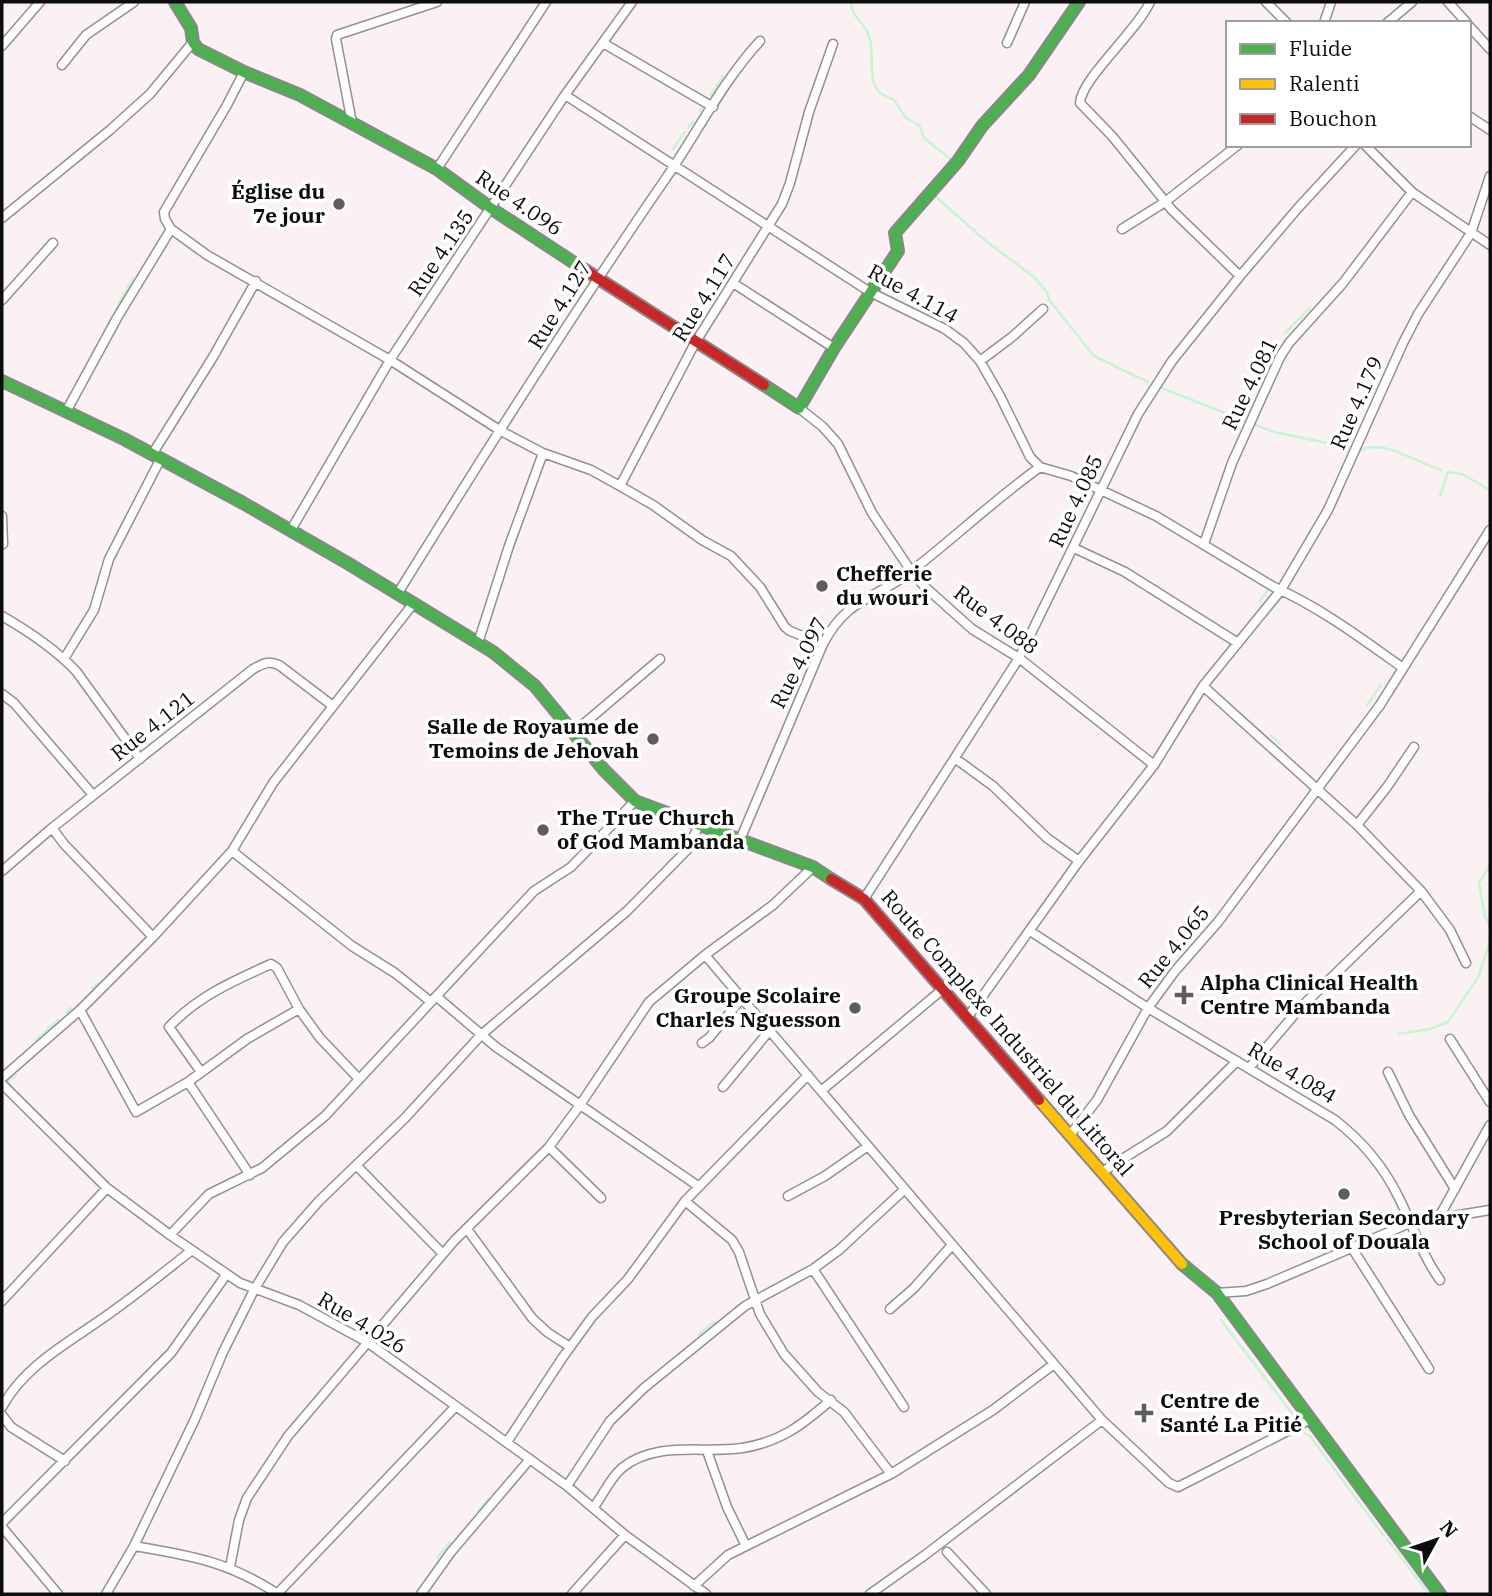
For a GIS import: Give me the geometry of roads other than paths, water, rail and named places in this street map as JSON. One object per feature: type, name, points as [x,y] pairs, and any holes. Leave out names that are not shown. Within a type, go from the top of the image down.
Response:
[{"type":"street","points":[[2,46],[40,2]]},
{"type":"street","points":[[62,65],[86,34],[134,2]]},
{"type":"street","points":[[2,218],[120,121],[149,93],[193,42],[191,28],[175,2]]},
{"type":"street","points":[[352,123],[337,34],[437,2]]},
{"type":"street","points":[[437,169],[545,2]]},
{"type":"street","name":"Rue 4.135","points":[[291,530],[390,360],[565,95],[632,2]]},
{"type":"street","points":[[1007,43],[1025,2]]},
{"type":"street","points":[[799,408],[834,348],[898,251],[895,233],[958,161],[982,126],[1029,75],[1079,2]]},
{"type":"street","points":[[1150,2],[1136,25],[1095,74],[1079,100],[1082,107],[1112,136],[1165,202],[1240,275]]},
{"type":"street","points":[[1266,2],[1285,21]]},
{"type":"street","points":[[1325,21],[1331,2]]},
{"type":"street","points":[[1389,21],[1412,2]]},
{"type":"street","points":[[1448,2],[1465,21]]},
{"type":"street","points":[[1471,27],[1490,49]]},
{"type":"street","name":"Rue 4.127","points":[[398,593],[597,278],[713,107],[739,64],[760,41]]},
{"type":"street","name":"Rue 4.096","points":[[193,42],[205,53],[300,95],[437,169],[492,209],[799,408]]},
{"type":"street","points":[[603,43],[713,107]]},
{"type":"street","name":"Rue 4.117","points":[[620,486],[695,343],[769,226],[790,183],[808,112],[833,44]]},
{"type":"street","points":[[244,72],[164,212],[171,229],[207,255],[390,360],[501,431],[543,453],[591,470],[680,522],[702,540],[724,550],[760,587],[785,627],[823,644]]},
{"type":"street","name":"Rue 4.114","points":[[565,95],[870,292],[946,329],[964,343],[980,361],[1030,457],[1040,467]]},
{"type":"street","points":[[1471,117],[1490,130]]},
{"type":"street","points":[[1122,229],[1165,202],[1235,147]]},
{"type":"street","name":"Rue 4.085","points":[[864,899],[956,759],[1018,658],[1138,414],[1201,322],[1354,147]]},
{"type":"street","points":[[1367,147],[1412,192],[1490,245]]},
{"type":"street","name":"Rue 4.179","points":[[967,1017],[1079,861],[1154,765],[1203,686],[1281,590],[1328,510],[1418,314],[1471,233],[1490,176]]},
{"type":"street","name":"Rue 4.081","points":[[1204,544],[1241,440],[1280,357],[1289,343],[1343,283],[1412,192]]},
{"type":"street","points":[[67,410],[117,318],[171,229]]},
{"type":"street","points":[[2,300],[53,243]]},
{"type":"street","points":[[64,659],[94,610],[110,559],[157,456],[256,281]]},
{"type":"street","points":[[733,283],[834,348]]},
{"type":"street","points":[[980,361],[1043,309]]},
{"type":"street","points":[[2,381],[67,410],[157,456],[291,530],[478,643],[519,671],[542,694],[614,784],[635,801],[571,867],[534,891],[326,1116],[262,1168],[209,1194],[170,1235]]},
{"type":"street","name":"Rue 4.088","points":[[799,408],[838,444],[872,513],[924,586],[972,629],[1018,658],[1154,765]]},
{"type":"street","points":[[478,643],[543,453]]},
{"type":"street","points":[[1040,467],[1071,476],[1156,516],[1324,613],[1403,668]]},
{"type":"street","name":"Rue 4.097","points":[[740,840],[823,644],[851,607],[911,571],[1040,467]]},
{"type":"street","points":[[2,516],[3,544]]},
{"type":"street","name":"Rue 4.065","points":[[1070,1135],[1097,1100],[1148,1008],[1175,971],[1218,922],[1380,705],[1490,530]]},
{"type":"street","points":[[1074,548],[1125,572],[1238,643]]},
{"type":"street","points":[[2,1078],[80,1010],[153,937],[232,851],[272,783],[413,604]]},
{"type":"street","points":[[2,616],[41,639],[76,671],[140,759]]},
{"type":"street","points":[[573,733],[660,659]]},
{"type":"street","name":"Rue 4.121","points":[[2,871],[93,795],[253,669],[265,663],[279,665],[333,706]]},
{"type":"street","points":[[1203,686],[1357,825],[1421,891],[1450,930],[1466,963]]},
{"type":"street","points":[[2,694],[15,704],[93,795]]},
{"type":"street","points":[[1357,825],[1414,747]]},
{"type":"street","points":[[956,759],[993,786],[1047,838],[1079,861]]},
{"type":"street","name":"Route Complexe Industriel du Littoral","points":[[635,801],[813,867],[864,899],[1182,1264],[1217,1293],[1440,1594]]},
{"type":"street","points":[[106,1594],[134,1546],[254,1290],[282,1242],[319,1201],[405,1118],[481,1035],[627,911],[687,850],[699,825]]},
{"type":"street","points":[[52,828],[153,937]]},
{"type":"street","points":[[232,851],[352,946],[434,1000],[698,1186]]},
{"type":"street","points":[[230,1567],[239,1520],[247,1499],[288,1436],[443,1254],[548,1147],[580,1105],[649,1002],[705,955],[773,905],[813,867]]},
{"type":"street","points":[[1249,1068],[1300,1008],[1421,891]]},
{"type":"street","name":"Rue 4.084","points":[[1030,931],[1148,1008],[1335,1120],[1356,1136],[1377,1161],[1399,1197],[1430,1266],[1440,1280]]},
{"type":"street","points":[[705,955],[1102,1420],[1170,1483],[1178,1487],[1311,1419]]},
{"type":"street","points":[[201,1072],[169,1031],[169,1027],[219,987],[271,964],[277,968],[299,1009],[320,1038],[359,1079]]},
{"type":"street","points":[[821,1091],[943,989]]},
{"type":"street","points":[[702,1043],[742,998]]},
{"type":"street","points":[[80,1010],[133,1110],[140,1111],[299,1009]]},
{"type":"street","points":[[723,1087],[770,1030]]},
{"type":"street","points":[[1450,1039],[1490,1102]]},
{"type":"street","points":[[1102,1172],[1167,1131],[1237,1061]]},
{"type":"street","points":[[1388,1072],[1409,1115],[1455,1189]]},
{"type":"street","points":[[507,1442],[592,1317],[628,1279],[685,1201],[808,1075]]},
{"type":"street","points":[[188,1082],[250,1175]]},
{"type":"street","name":"Rue 4.026","points":[[2,1084],[107,1188],[170,1235],[226,1275],[254,1290],[299,1306],[367,1342],[567,1486],[625,1535],[704,1594]]},
{"type":"street","points":[[1438,1219],[1490,1125]]},
{"type":"street","points":[[788,1196],[868,1146]]},
{"type":"street","points":[[548,1147],[601,1198]]},
{"type":"street","points":[[356,1165],[443,1254]]},
{"type":"street","points":[[2,1301],[107,1188]]},
{"type":"street","points":[[567,1486],[595,1440],[626,1405],[754,1300],[813,1269],[839,1250],[905,1189]]},
{"type":"street","points":[[685,1201],[732,1240],[739,1252],[754,1300],[784,1354],[818,1392],[844,1412],[891,1474]]},
{"type":"street","points":[[1217,1293],[1246,1291],[1267,1284],[1410,1223],[1490,1210]]},
{"type":"street","points":[[467,1229],[532,1318],[570,1347]]},
{"type":"street","points":[[890,1309],[914,1288],[953,1245]]},
{"type":"street","points":[[1352,1248],[1429,1369]]},
{"type":"street","points":[[2,1407],[10,1391],[52,1351],[132,1298],[192,1250]]},
{"type":"street","points":[[813,1269],[904,1406]]},
{"type":"street","points":[[4,1523],[171,1353],[226,1275]]},
{"type":"street","points":[[694,1586],[718,1563],[746,1546],[891,1474],[993,1410],[1054,1364]]},
{"type":"street","points":[[594,1507],[616,1474],[624,1466],[640,1458],[663,1451],[745,1448],[794,1431],[831,1401]]},
{"type":"street","points":[[134,1546],[202,1558],[230,1567],[252,1577],[277,1594],[456,1406]]},
{"type":"street","points":[[2,1415],[11,1427],[65,1461]]},
{"type":"street","points":[[870,1594],[1102,1420]]},
{"type":"street","points":[[708,1451],[727,1507],[746,1546]]},
{"type":"street","points":[[421,1594],[451,1552],[530,1459]]},
{"type":"street","points":[[2,1510],[4,1523],[58,1594]]},
{"type":"street","points":[[572,1594],[625,1535]]},
{"type":"street","points":[[947,1552],[986,1594]]},
{"type":"waterway","points":[[851,2],[853,12],[869,36],[873,82],[877,89],[893,99],[906,118],[919,125],[924,138],[954,162]]},
{"type":"waterway","points":[[711,95],[723,77]]},
{"type":"waterway","points":[[717,108],[727,91]]},
{"type":"waterway","points":[[700,111],[704,104]]},
{"type":"waterway","points":[[688,128],[693,122]]},
{"type":"waterway","points":[[673,149],[685,132]]},
{"type":"waterway","points":[[934,195],[986,241],[1034,277],[1046,291]]},
{"type":"waterway","points":[[123,296],[133,278]]},
{"type":"waterway","points":[[1047,293],[1050,301],[1094,356],[1148,382]]},
{"type":"waterway","points":[[115,312],[122,297]]},
{"type":"waterway","points":[[1294,324],[1310,308]]},
{"type":"waterway","points":[[102,336],[111,319]]},
{"type":"waterway","points":[[1285,333],[1292,326]]},
{"type":"waterway","points":[[89,361],[98,344]]},
{"type":"waterway","points":[[1159,387],[1248,422]]},
{"type":"waterway","points":[[1253,424],[1274,432],[1351,448]]},
{"type":"waterway","points":[[1361,450],[1370,447],[1390,449],[1441,470]]},
{"type":"waterway","points":[[1440,496],[1448,472],[1462,474],[1490,490]]},
{"type":"waterway","points":[[1260,601],[1270,587]]},
{"type":"waterway","points":[[1266,616],[1284,595]]},
{"type":"waterway","points":[[1367,705],[1381,685]]},
{"type":"waterway","points":[[1271,735],[1280,744]]},
{"type":"waterway","points":[[1490,792],[1490,805]]},
{"type":"waterway","points":[[1490,865],[1479,883],[1485,917],[1490,925]]},
{"type":"waterway","points":[[1479,975],[1490,941]]},
{"type":"waterway","points":[[1398,1034],[1430,1029],[1448,1022],[1479,976]]},
{"type":"waterway","points":[[92,988],[99,983]]},
{"type":"waterway","points":[[66,1013],[71,1008]]},
{"type":"waterway","points":[[36,1040],[58,1020]]},
{"type":"waterway","points":[[5,1084],[16,1075]]},
{"type":"waterway","points":[[1221,1320],[1294,1416],[1295,1423]]},
{"type":"waterway","points":[[698,1335],[714,1322]]},
{"type":"waterway","points":[[1302,1432],[1310,1436],[1384,1536]]},
{"type":"waterway","points":[[479,1510],[488,1499]]},
{"type":"waterway","points":[[1387,1539],[1429,1594]]},
{"type":"waterway","points":[[437,1558],[450,1542]]},
{"type":"place","name":"Église du 7e jour","points":[[339,204]]},
{"type":"place","name":"Chefferie du wouri","points":[[822,586]]},
{"type":"place","name":"Salle de Royaume de Temoins de Jehovah","points":[[653,739]]},
{"type":"place","name":"The True Church of God Mambanda","points":[[543,830]]},
{"type":"place","name":"Alpha Clinical Health Centre Mambanda","points":[[1184,995]]},
{"type":"place","name":"Groupe Scolaire Charles Nguesson","points":[[855,1008]]},
{"type":"place","name":"Presbyterian Secondary School of Douala","points":[[1344,1194]]},
{"type":"place","name":"Centre de Santé La Pitié","points":[[1144,1413]]}]
